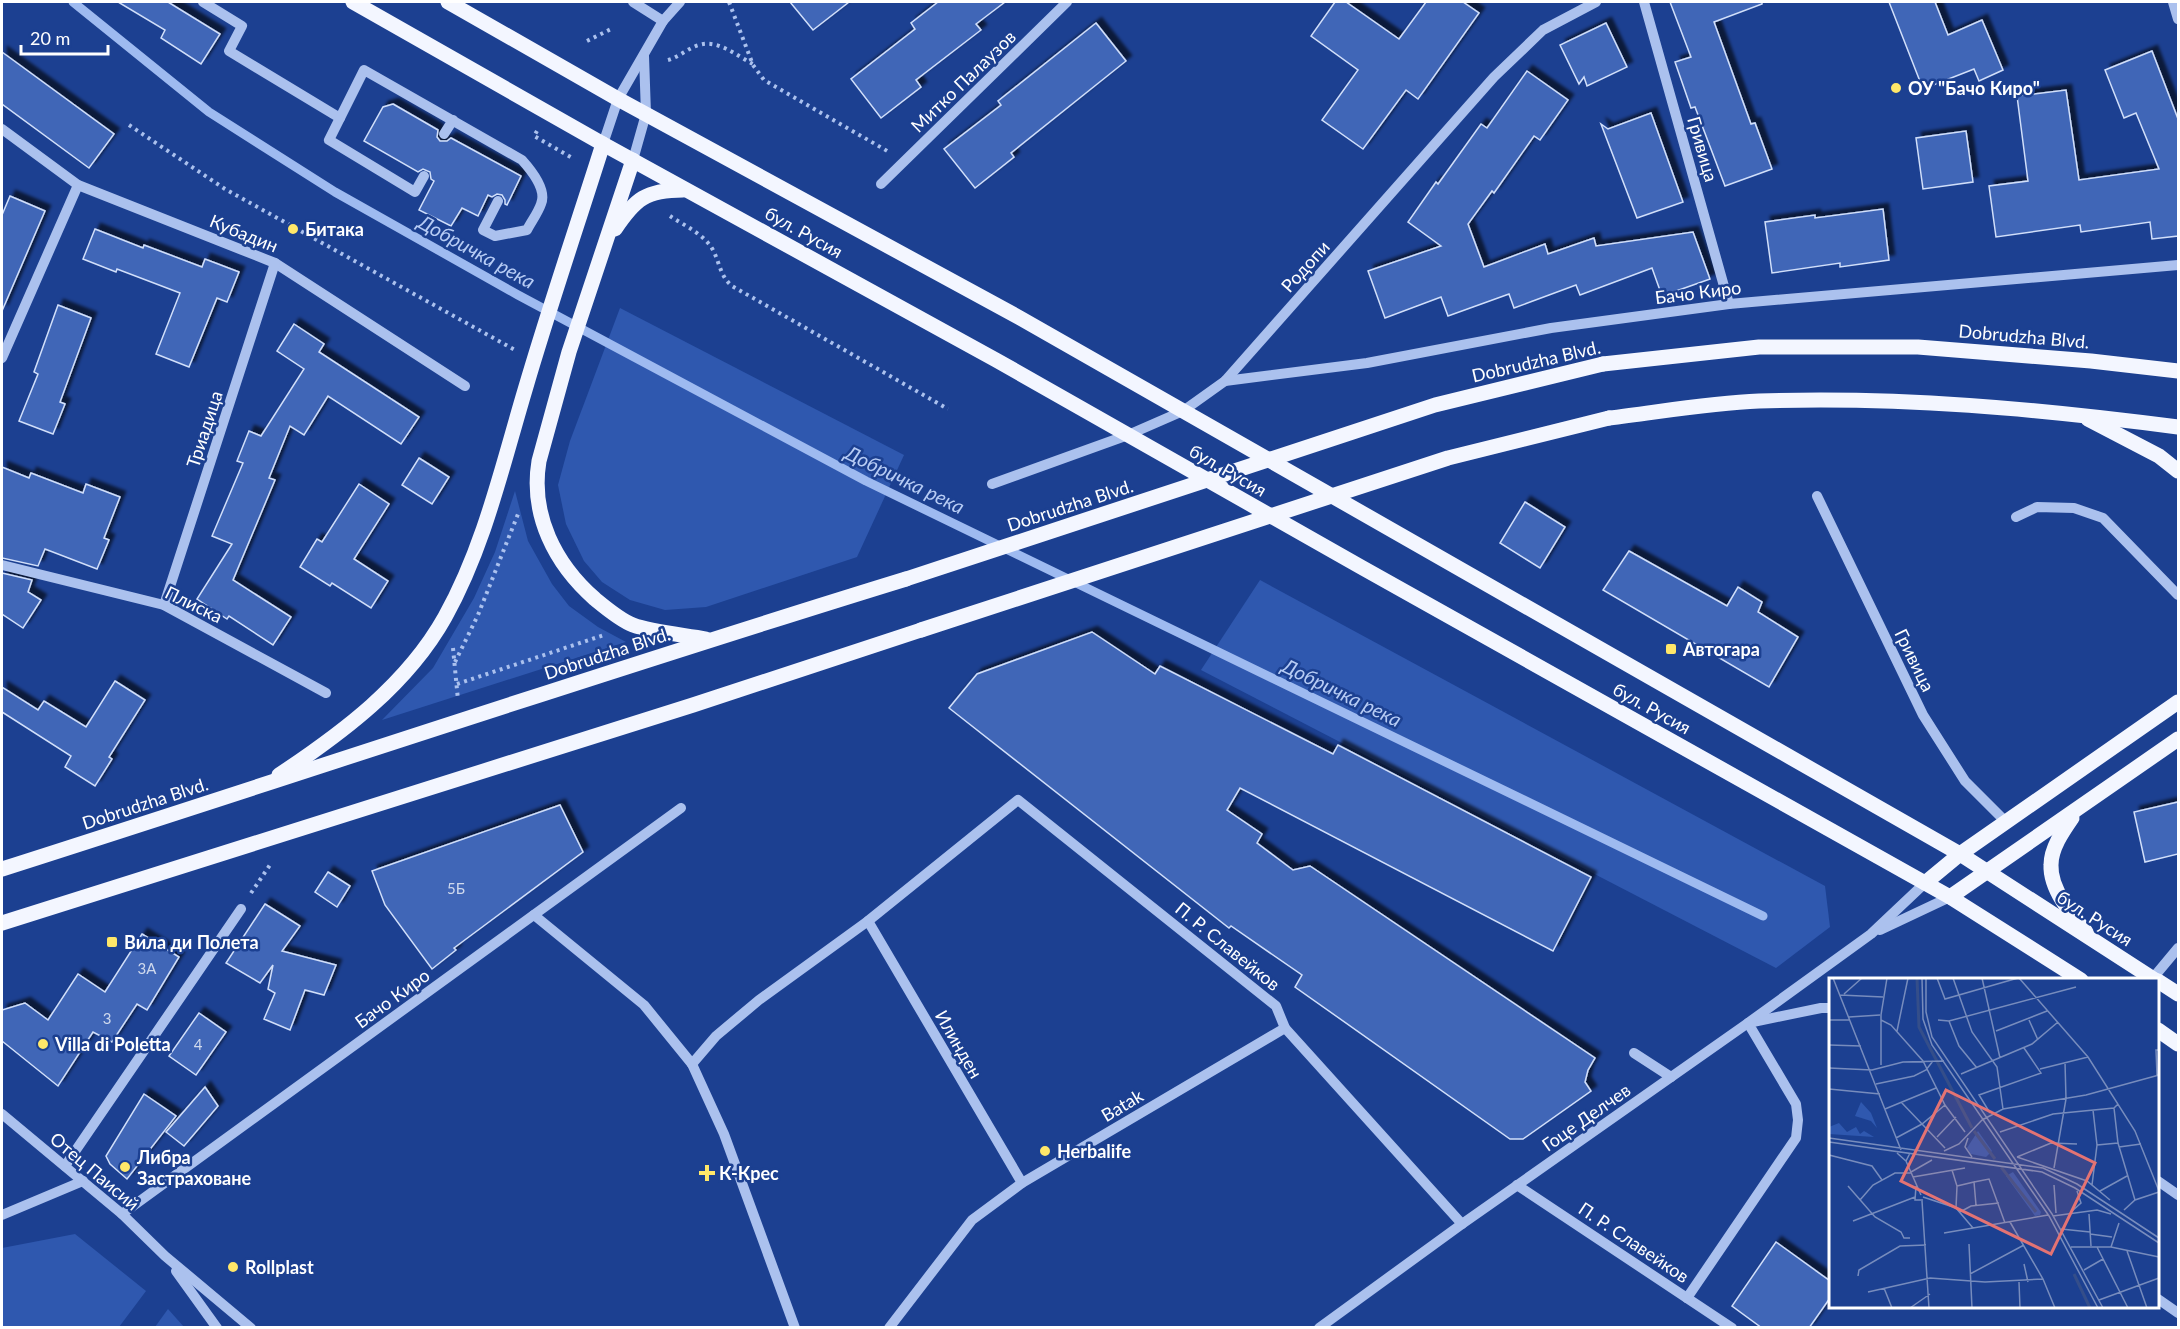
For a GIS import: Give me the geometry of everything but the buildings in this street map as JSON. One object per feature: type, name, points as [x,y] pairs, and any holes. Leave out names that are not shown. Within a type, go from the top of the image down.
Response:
[{"type":"main road","name":"бул. Русия","points":[[352,2],[1950,897],[2077,978]]},
{"type":"main road","name":"бул. Русия","points":[[448,2],[618,99],[1020,318],[1960,854],[2152,978]]},
{"type":"main road","points":[[261,787],[358,719],[406,669],[444,618],[480,541],[540,340],[603,144]]},
{"type":"main road","points":[[633,160],[569,352],[539,461],[536,479],[538,505],[546,535],[563,564],[606,608],[633,625],[709,640]]},
{"type":"main road","points":[[604,247],[622,219],[641,198],[658,191],[686,190]]},
{"type":"main road","name":"Dobrudzha Blvd.","points":[[2,869],[709,640],[906,579],[1434,405],[1603,364],[1758,347],[1918,347],[2091,361],[2178,371]]},
{"type":"main road","points":[[2,923],[693,705],[1448,458],[1609,418],[1770,401],[1912,401],[2080,414],[2178,427]]},
{"type":"main road","points":[[2080,414],[2159,456],[2178,471]]},
{"type":"main road","points":[[1925,883],[1960,854],[2178,702]]},
{"type":"main road","points":[[1950,897],[2178,739]]},
{"type":"main road","points":[[2077,810],[2058,839],[2050,865],[2055,885],[2064,903],[2094,942]]},
{"type":"main road","name":"бул. Русия","points":[[2159,982],[2178,994]]},
{"type":"main road","points":[[2159,1031],[2178,1044]]},
{"type":"street","points":[[203,2],[243,26],[229,51],[340,118]]},
{"type":"street","points":[[633,2],[663,21]]},
{"type":"street","points":[[603,144],[618,99],[663,21],[680,2]]},
{"type":"street","name":"Митко Палаузов","points":[[881,184],[1067,2]]},
{"type":"street","name":"Родопи","points":[[992,483],[1128,435],[1183,411],[1225,381],[1494,77],[1543,30],[1596,2]]},
{"type":"street","name":"Гривица","points":[[1644,2],[1729,304]]},
{"type":"street","points":[[2173,2],[2178,19]]},
{"type":"street","points":[[633,160],[646,114],[644,55]]},
{"type":"street","points":[[424,176],[415,192],[329,140],[364,70],[522,160],[535,177],[543,202],[527,230],[495,236],[483,230],[498,201]]},
{"type":"street","points":[[444,134],[453,120]]},
{"type":"street","name":"Кубадин","points":[[2,129],[78,185],[275,263],[465,386]]},
{"type":"street","points":[[2,358],[78,185]]},
{"type":"street","name":"Триадица","points":[[164,604],[275,263]]},
{"type":"street","name":"Бачо Киро","points":[[1225,381],[1367,363],[1551,328],[1729,304],[2178,265]]},
{"type":"street","name":"Гривица","points":[[1817,496],[1923,715],[1965,781],[2006,822]]},
{"type":"street","points":[[2016,517],[2037,507],[2074,508],[2103,518],[2178,595]]},
{"type":"street","name":"Плиска","points":[[2,565],[164,604],[326,693]]},
{"type":"street","name":"П. Р. Славейков","points":[[868,921],[1018,800],[1276,1006],[1285,1028],[1461,1224]]},
{"type":"street","name":"Бачо Киро","points":[[122,1214],[681,808]]},
{"type":"street","name":"Гоце Делчев","points":[[1319,1328],[1461,1224],[1871,934],[1925,883]]},
{"type":"street","name":"Гоце Делчев","points":[[1871,934],[1950,897]]},
{"type":"street","points":[[65,1166],[241,909]]},
{"type":"street","points":[[534,915],[644,1005],[692,1064],[724,1134],[795,1328]]},
{"type":"street","points":[[692,1064],[716,1036],[759,1000],[868,921]]},
{"type":"street","name":"Илинден","points":[[868,921],[1022,1183]]},
{"type":"street","points":[[2156,978],[2178,948]]},
{"type":"street","points":[[1687,1298],[1796,1138],[1798,1120],[1796,1104],[1748,1023],[1829,1008]]},
{"type":"street","name":"Batak","points":[[890,1328],[972,1220],[1022,1183],[1285,1028]]},
{"type":"street","points":[[1634,1053],[1671,1077]]},
{"type":"street","name":"Отец Паисий","points":[[2,1114],[122,1214],[165,1256],[251,1328]]},
{"type":"street","points":[[2,1215],[83,1181]]},
{"type":"street","points":[[2159,1182],[2178,1195]]},
{"type":"street","name":"П. Р. Славейков","points":[[1517,1185],[1732,1328]]},
{"type":"street","name":"Отец Паисий","points":[[165,1256],[217,1328]]},
{"type":"street","points":[[2159,1300],[2178,1313]]},
{"type":"path","points":[[729,2],[753,65],[764,80],[904,161]]},
{"type":"path","points":[[587,40],[613,28]]},
{"type":"path","points":[[668,60],[677,58],[698,45],[708,44],[721,46],[753,65]]},
{"type":"path","points":[[129,125],[225,189],[492,337]]},
{"type":"path","points":[[670,216],[709,245],[722,274],[732,286],[948,408]]},
{"type":"path","points":[[456,662],[483,605],[515,520],[536,479]]},
{"type":"path","points":[[457,684],[633,625]]},
{"type":"path","points":[[241,909],[293,831]]},
{"type":"shaded area","points":[[620,308],[904,455],[857,557],[706,607],[665,610],[630,600],[602,582],[584,561],[566,524],[558,485],[570,441]]},
{"type":"shaded area","points":[[515,491],[528,541],[552,584],[569,606],[598,627],[626,642],[382,720],[433,668],[474,598],[495,552]]},
{"type":"shaded area","points":[[1260,580],[1825,886],[1830,927],[1776,968],[1201,670]]},
{"type":"shaded area","points":[[75,1234],[146,1291],[119,1327],[2,1327],[2,1248]]},
{"type":"shaded area","points":[[168,1309],[184,1327],[155,1327]]},
{"type":"waterway","name":"Добричка река","points":[[73,2],[209,112],[335,192],[518,295],[866,481],[1763,916]]},
{"type":"place","name":"ОУ \"Бачо Киро\"","points":[[1896,88]]},
{"type":"place","name":"Битака","points":[[293,229]]},
{"type":"place","name":"Aвтогара","points":[[1671,649]]},
{"type":"place","name":"Вила ди Полета","points":[[112,942]]},
{"type":"place","name":"Villa di Poletta","points":[[43,1044]]},
{"type":"place","name":"Herbalife","points":[[1045,1151]]},
{"type":"place","name":"Либра Застраховане","points":[[125,1167]]},
{"type":"place","name":"К-Крес","points":[[707,1173]]},
{"type":"place","name":"Rollplast","points":[[233,1267]]}]
